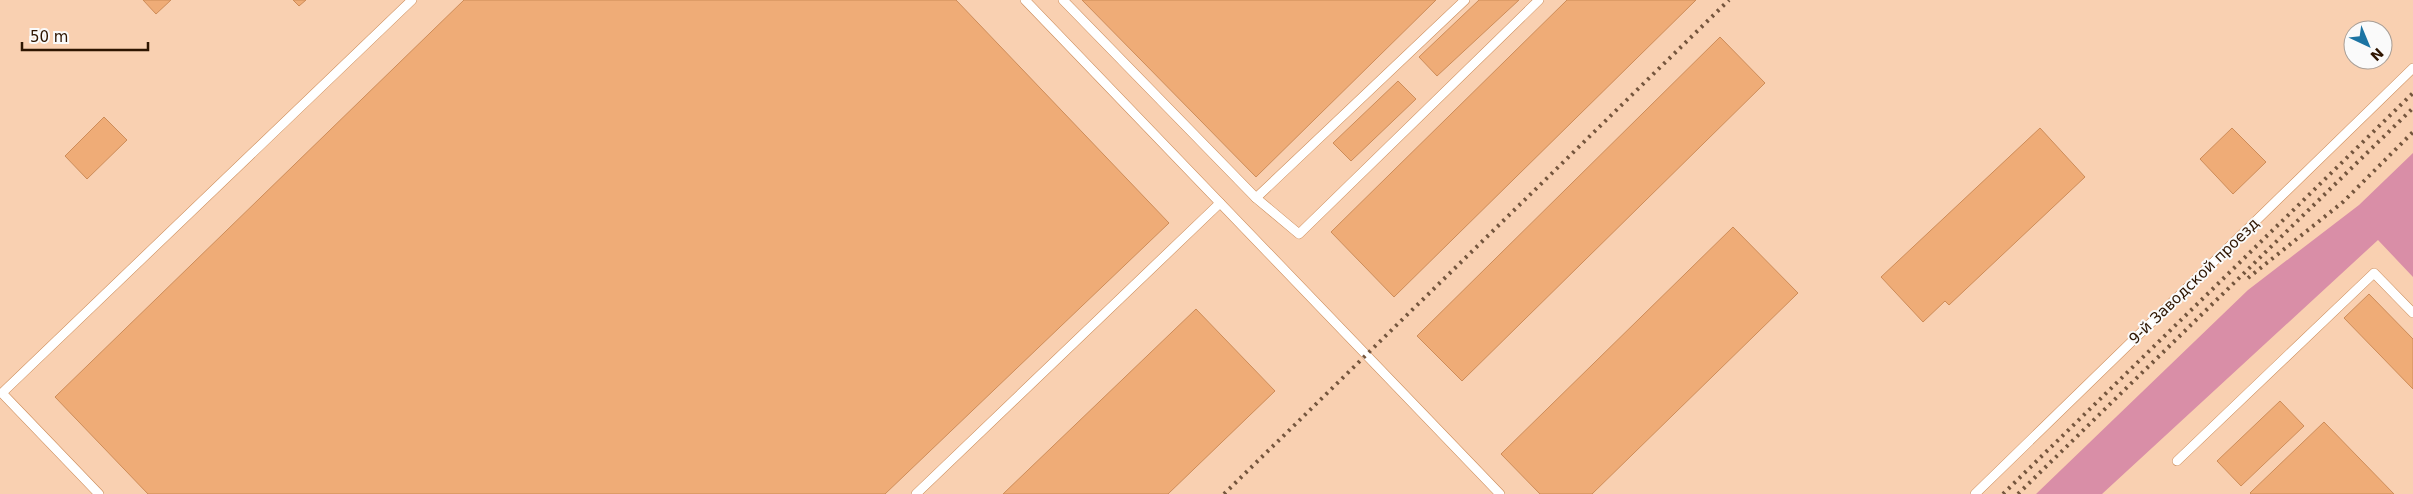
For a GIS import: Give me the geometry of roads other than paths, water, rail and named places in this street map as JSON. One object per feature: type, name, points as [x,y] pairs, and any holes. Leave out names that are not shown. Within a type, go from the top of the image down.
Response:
[{"type":"lane","points":[[99,494],[2,394],[412,0]]},
{"type":"lane","points":[[1025,0],[1500,494]]},
{"type":"lane","points":[[1062,0],[1256,198],[1299,234],[1539,0]]},
{"type":"lane","points":[[1256,198],[1465,0]]},
{"type":"lane","name":"9-й Заводской проезд","points":[[1975,494],[2413,68]]},
{"type":"lane","points":[[916,494],[1220,203]]},
{"type":"lane","points":[[2177,461],[2374,273],[2413,313]]},
{"type":"railway","points":[[1224,494],[1729,0]]},
{"type":"railway","points":[[2003,494],[2413,93]]},
{"type":"railway","points":[[2018,494],[2413,108]]},
{"type":"railway","points":[[2248,278],[2343,202],[2413,132]]}]
